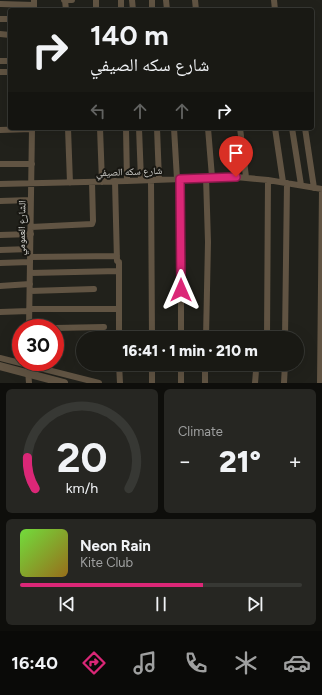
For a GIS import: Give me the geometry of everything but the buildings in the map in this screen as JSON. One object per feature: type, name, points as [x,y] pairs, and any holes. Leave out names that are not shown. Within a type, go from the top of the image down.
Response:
[{"type":"street","points":[[65,0],[72,0]]},
{"type":"street","points":[[0,4],[34,5]]},
{"type":"street","name":"الشارع العمومي","points":[[29,319],[32,130]]},
{"type":"street","points":[[68,130],[70,183]]},
{"type":"street","points":[[100,130],[102,182]]},
{"type":"street","points":[[126,130],[128,181]]},
{"type":"street","points":[[139,130],[141,180]]},
{"type":"street","points":[[157,130],[159,180]]},
{"type":"street","points":[[174,130],[179,179],[181,331]]},
{"type":"street","points":[[206,331],[209,177],[208,130]]},
{"type":"street","points":[[240,130],[246,177]]},
{"type":"street","points":[[275,130],[285,182],[285,331]]},
{"type":"street","points":[[292,130],[301,186]]},
{"type":"street","points":[[306,130],[314,188]]},
{"type":"street","points":[[0,164],[32,164]]},
{"type":"street","name":"شارع سكه الصيفي","points":[[0,184],[115,182],[209,177],[246,177],[322,189]]},
{"type":"street","points":[[150,180],[152,331]]},
{"type":"street","points":[[267,331],[268,180]]},
{"type":"street","points":[[31,227],[92,224],[92,182]]},
{"type":"street","points":[[115,182],[117,260],[119,262],[119,331]]},
{"type":"street","points":[[320,383],[322,189]]},
{"type":"street","points":[[0,201],[31,200]]},
{"type":"street","points":[[0,235],[30,234]]},
{"type":"street","points":[[0,250],[30,249]]},
{"type":"street","points":[[0,263],[30,260],[117,256]]},
{"type":"street","points":[[30,273],[118,271]]},
{"type":"street","points":[[0,286],[94,289]]},
{"type":"street","points":[[0,312],[29,310],[119,309]]},
{"type":"street","points":[[64,328],[104,327]]},
{"type":"street","points":[[0,358],[12,361]]},
{"type":"street","points":[[0,366],[12,366]]},
{"type":"street","points":[[28,371],[28,383]]},
{"type":"street","points":[[39,371],[64,383]]},
{"type":"street","points":[[49,371],[99,383]]},
{"type":"street","points":[[119,371],[120,383]]},
{"type":"street","points":[[152,371],[152,383]]},
{"type":"street","points":[[181,371],[181,383]]},
{"type":"street","points":[[205,371],[205,383]]},
{"type":"street","points":[[255,383],[256,371]]},
{"type":"street","points":[[284,383],[285,371]]},
{"type":"route","points":[[181,290],[180,179],[236,177]]}]
